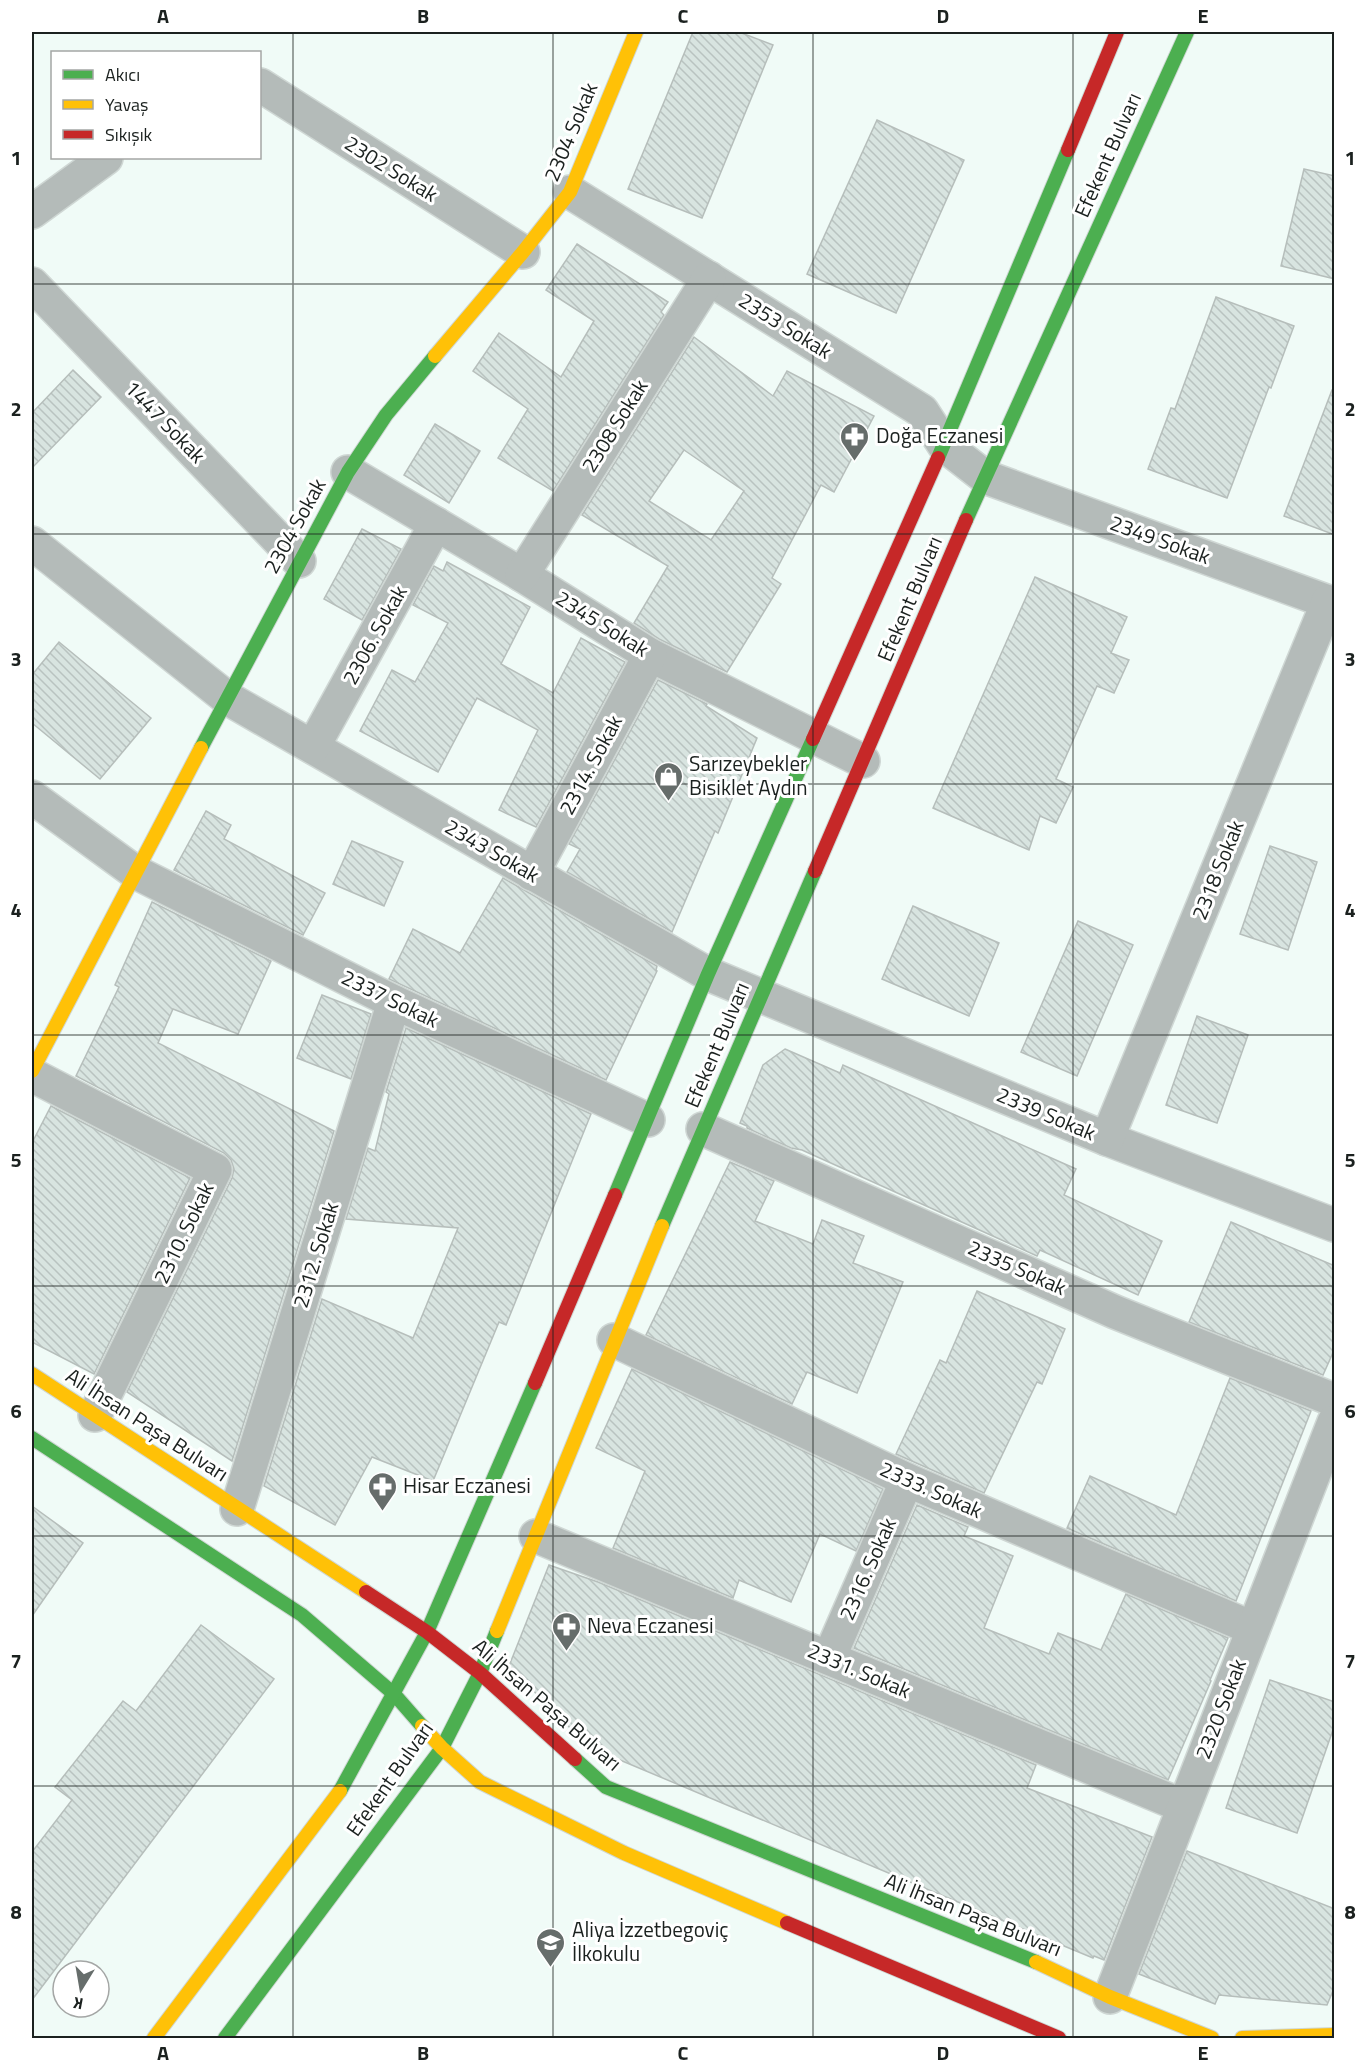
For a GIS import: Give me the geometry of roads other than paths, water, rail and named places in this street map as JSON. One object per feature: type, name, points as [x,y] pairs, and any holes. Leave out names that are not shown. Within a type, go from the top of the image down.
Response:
[{"type":"street","name":"2304 Sokak","points":[[32,1073],[135,872],[348,472],[386,415],[523,252],[570,192],[636,32]]},
{"type":"street","name":"Efekent Bulvarı","points":[[154,2038],[338,1796],[427,1632],[648,1120],[708,974],[944,445],[1117,32]]},
{"type":"street","name":"Efekent Bulvarı","points":[[225,2038],[442,1748],[480,1673],[614,1340],[703,1129],[985,477],[1187,32]]},
{"type":"street","name":"2302 Sokak","points":[[261,86],[523,252]]},
{"type":"street","points":[[32,212],[105,159]]},
{"type":"street","name":"2353 Sokak","points":[[570,192],[922,411],[944,445],[985,477]]},
{"type":"street","name":"2308 Sokak","points":[[522,575],[709,278]]},
{"type":"street","name":"1447 Sokak","points":[[32,284],[299,561]]},
{"type":"street","name":"2345 Sokak","points":[[348,472],[522,575],[650,655],[863,761]]},
{"type":"street","name":"2349 Sokak","points":[[985,477],[1331,603]]},
{"type":"street","name":"2306. Sokak","points":[[313,747],[436,524]]},
{"type":"street","name":"2343 Sokak","points":[[32,543],[227,699],[708,974],[761,995]]},
{"type":"street","name":"2318 Sokak","points":[[1107,1139],[1331,603]]},
{"type":"street","name":"2314. Sokak","points":[[532,874],[650,655]]},
{"type":"street","name":"2337 Sokak","points":[[32,797],[135,872],[394,1002],[648,1120]]},
{"type":"street","name":"2339 Sokak","points":[[761,995],[1107,1139],[1335,1225]]},
{"type":"street","name":"2312. Sokak","points":[[237,1509],[394,1002]]},
{"type":"street","name":"2310. Sokak","points":[[32,1073],[215,1170],[95,1415]]},
{"type":"street","name":"2335 Sokak","points":[[703,1129],[1115,1312],[1335,1400]]},
{"type":"street","name":"2333. Sokak","points":[[614,1340],[907,1480],[1252,1628]]},
{"type":"street","name":"Ali İhsan Paşa Bulvarı","points":[[32,1374],[427,1632],[480,1673],[606,1787],[1027,1958],[1110,1996],[1212,2038]]},
{"type":"street","name":"2320 Sokak","points":[[1110,1996],[1252,1628],[1335,1422]]},
{"type":"street","points":[[32,1438],[302,1615],[394,1694],[442,1748],[480,1782],[624,1853],[1059,2038]]},
{"type":"street","name":"2316. Sokak","points":[[829,1658],[907,1480]]},
{"type":"street","name":"2331. Sokak","points":[[536,1536],[1183,1806]]},
{"type":"street","points":[[1242,2038],[1335,2035]]},
{"type":"place","name":"Doğa Eczanesi","points":[[855,462]]},
{"type":"place","name":"Sarızeybekler Bisiklet Aydın","points":[[668,802]]},
{"type":"place","name":"Hisar Eczanesi","points":[[382,1512]]},
{"type":"place","name":"Neva Eczanesi","points":[[566,1652]]},
{"type":"place","name":"Aliya İzzetbegoviç İlkokulu","points":[[551,1968]]}]
